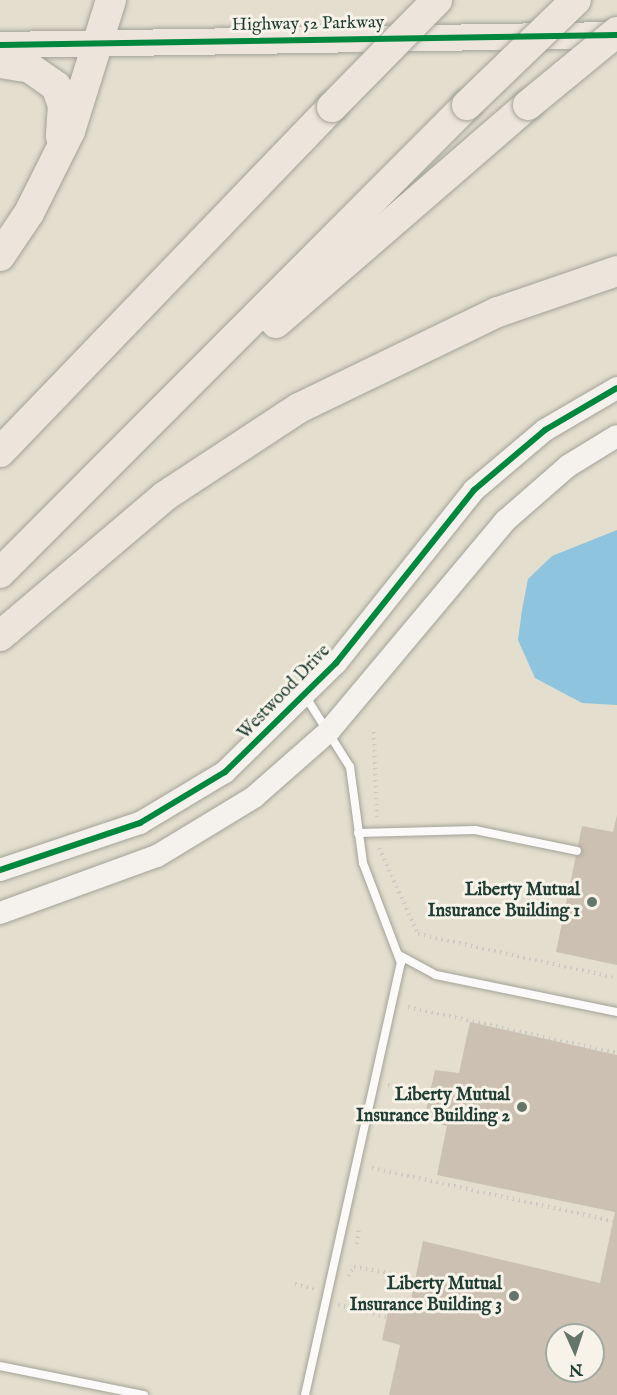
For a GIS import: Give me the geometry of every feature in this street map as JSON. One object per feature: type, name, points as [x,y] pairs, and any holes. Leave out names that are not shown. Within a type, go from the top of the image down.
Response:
[{"type":"highway","points":[[0,256],[48,177],[76,115],[111,0]]},
{"type":"highway","points":[[0,452],[437,0]]},
{"type":"highway","points":[[0,573],[467,105],[576,0]]},
{"type":"highway","points":[[82,493],[528,105],[617,33]]},
{"type":"highway","points":[[0,63],[35,70],[60,94],[63,126],[48,177]]},
{"type":"highway","points":[[0,636],[138,517],[235,447],[337,386],[456,331],[617,271]]},
{"type":"highway","points":[[456,331],[617,288]]},
{"type":"main road","name":"Highway 52 Parkway","points":[[0,45],[617,33]]},
{"type":"street","name":"Westwood Drive","points":[[0,870],[166,812],[225,772],[306,697],[474,490],[546,430],[617,388]]},
{"type":"street","points":[[0,913],[94,883],[181,844],[254,797],[329,731],[505,521],[568,466],[617,436]]},
{"type":"lane","points":[[305,1395],[398,987],[399,955],[370,888],[358,833],[353,777],[329,731],[306,697]]},
{"type":"lane","points":[[358,833],[474,830],[577,851]]},
{"type":"lane","points":[[399,955],[436,975],[617,1012]]},
{"type":"lane","points":[[0,1366],[144,1395]]},
{"type":"path","points":[[374,732],[377,818]]},
{"type":"path","points":[[378,848],[418,934]]},
{"type":"path","points":[[415,939],[418,934]]},
{"type":"path","points":[[418,934],[617,978]]},
{"type":"path","points":[[406,1018],[410,998]]},
{"type":"path","points":[[408,1007],[617,1053]]},
{"type":"path","points":[[388,1098],[393,1075]]},
{"type":"path","points":[[389,1086],[429,1095]]},
{"type":"path","points":[[370,1179],[375,1156]]},
{"type":"path","points":[[372,1168],[614,1221]]},
{"type":"path","points":[[357,1244],[360,1222]]},
{"type":"path","points":[[353,1265],[412,1277]]},
{"type":"path","points":[[295,1284],[310,1288]]},
{"type":"path","points":[[338,1305],[387,1317]]},
{"type":"water","points":[[617,530],[617,705],[582,703],[535,678],[518,640],[528,579],[552,556]]},
{"type":"building","name":"Liberty Mutual Insurance Building 1","points":[[617,815],[617,965],[556,952],[582,826],[613,832]]},
{"type":"building","points":[[470,1022],[617,1055],[617,1395],[389,1395],[400,1345],[382,1340],[389,1307],[409,1309],[423,1241],[600,1283],[615,1212],[437,1175],[447,1126],[424,1119],[435,1070],[459,1073]]},
{"type":"cycle path","points":[[0,45],[617,35]]},
{"type":"cycle path","points":[[0,870],[140,823],[225,772],[336,663],[474,490],[545,430],[617,388]]},
{"type":"place","name":"Liberty Mutual Insurance Building 1","points":[[592,902]]},
{"type":"place","name":"Liberty Mutual Insurance Building 2","points":[[522,1107]]},
{"type":"place","name":"Liberty Mutual Insurance Building 3","points":[[514,1296]]}]
